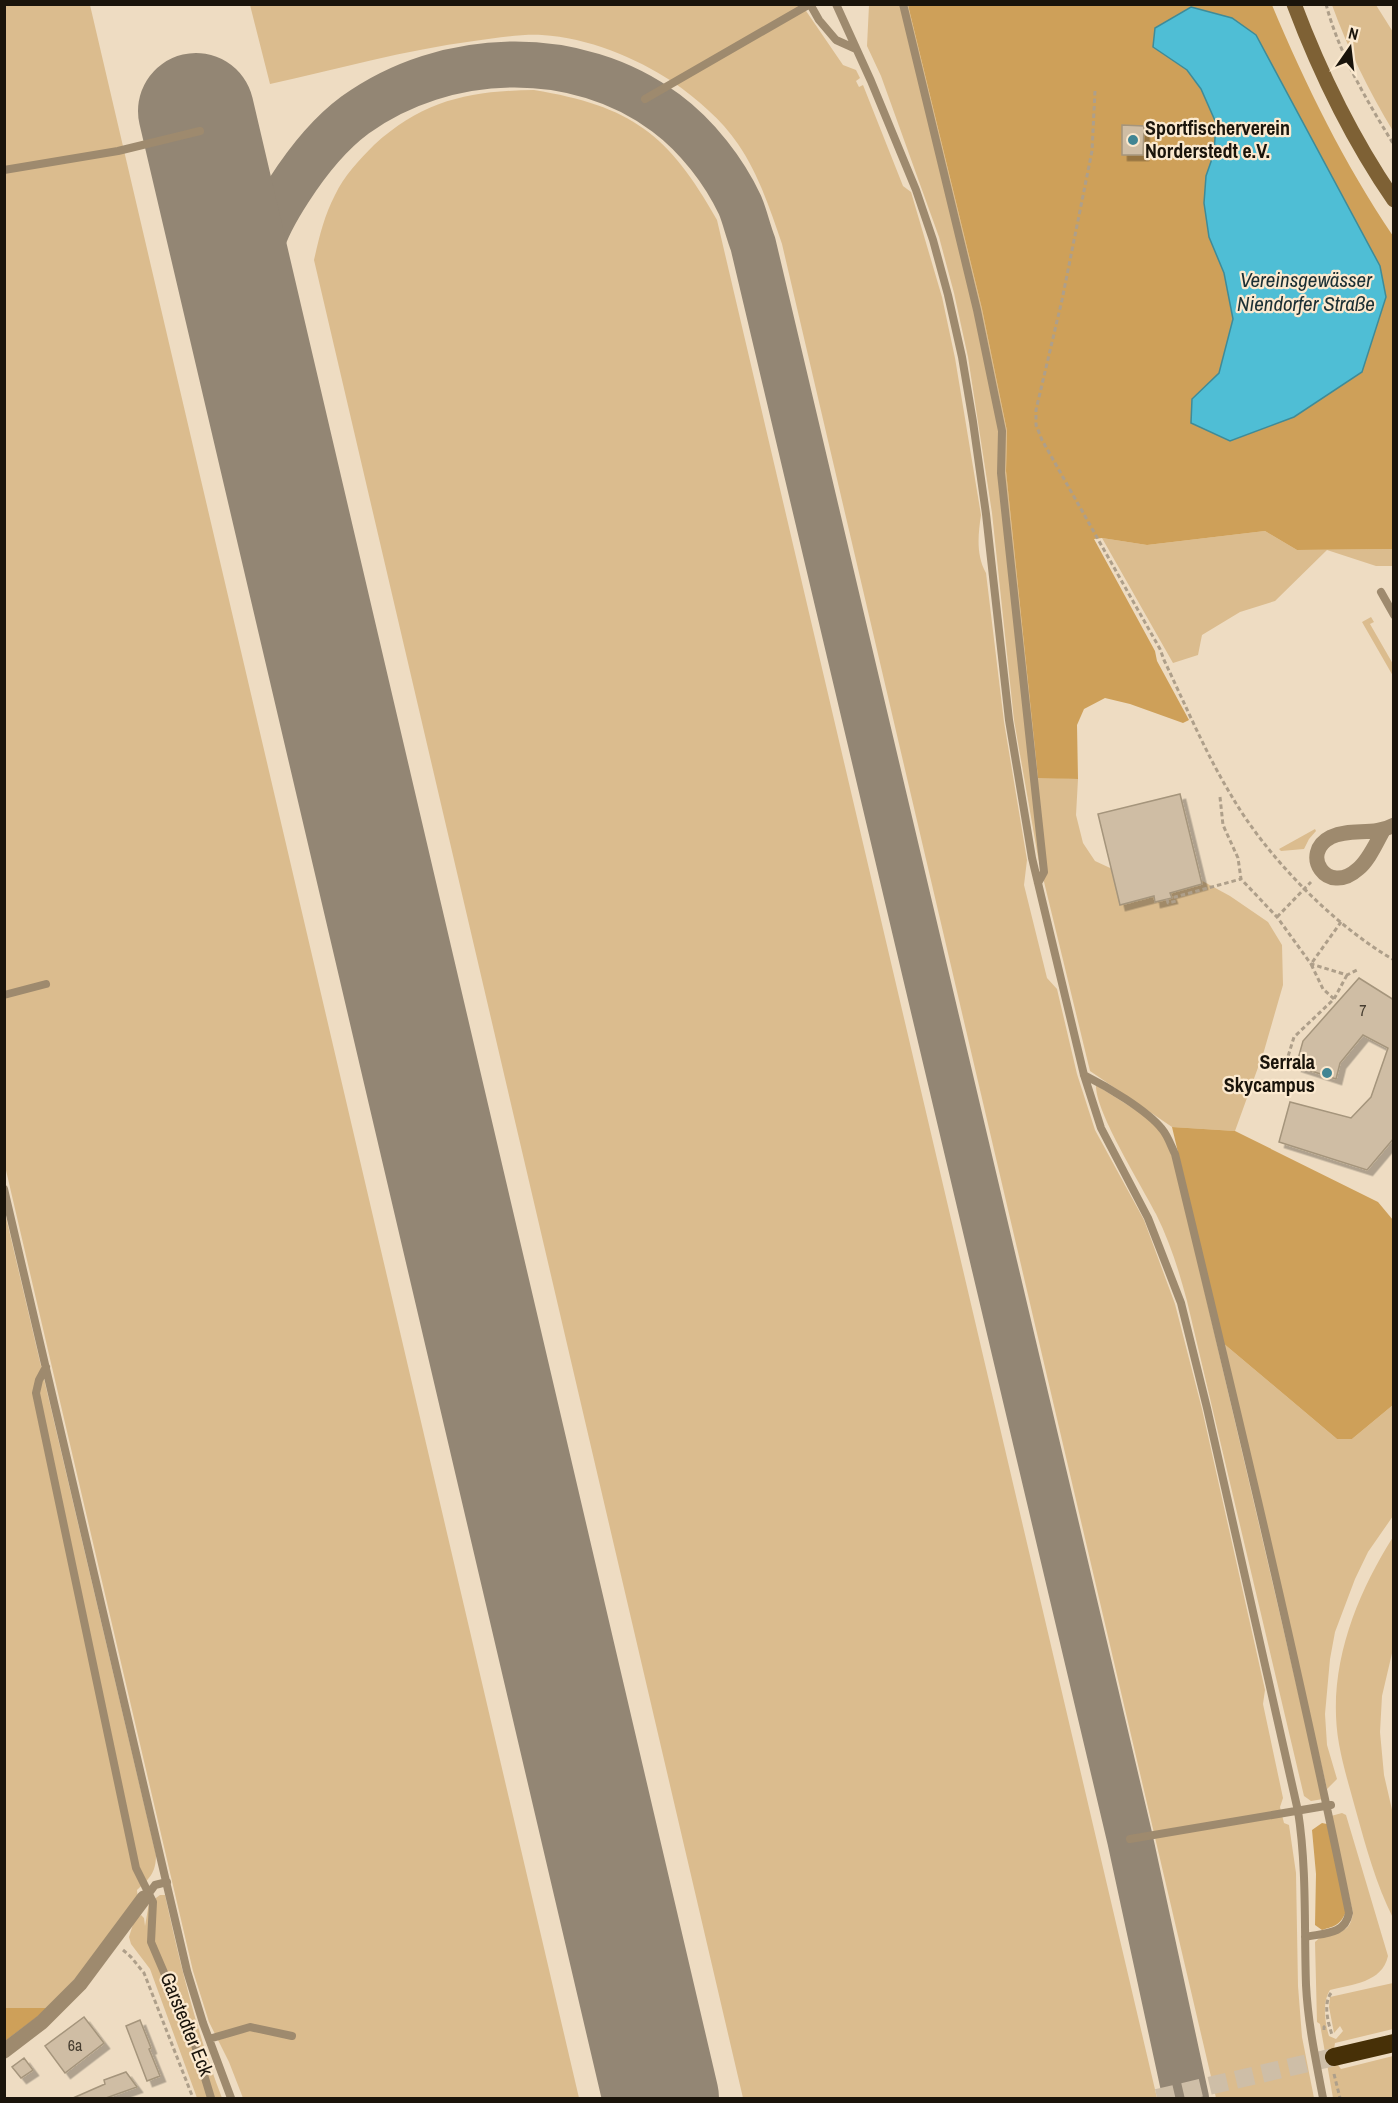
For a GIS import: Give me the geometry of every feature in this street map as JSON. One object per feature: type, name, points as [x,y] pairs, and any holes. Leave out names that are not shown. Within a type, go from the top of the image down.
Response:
[{"type":"highway","points":[[1334,2057],[1394,2043]]},
{"type":"main road","points":[[1294,4],[1312,53],[1342,114],[1394,200]]},
{"type":"street","points":[[4,2050],[42,2022],[80,1984],[147,1895]]},
{"type":"lane","points":[[645,99],[810,4],[819,20],[836,40],[856,49]]},
{"type":"lane","points":[[836,4],[916,190],[933,240],[962,357],[986,514],[1009,720],[1038,884],[1084,1075],[1101,1128],[1148,1218],[1181,1303],[1218,1455],[1304,1846],[1306,1987],[1311,2035],[1323,2098]]},
{"type":"lane","points":[[903,4],[977,310],[1002,431],[1001,473],[1044,872],[1038,884]]},
{"type":"lane","points":[[4,170],[118,152],[200,130]]},
{"type":"lane","points":[[1381,592],[1394,615]]},
{"type":"lane","points":[[4,995],[46,984]]},
{"type":"lane","points":[[1084,1075],[1156,1122],[1168,1138],[1175,1154],[1329,1805],[1349,1913],[1342,1929],[1305,1937]]},
{"type":"lane","points":[[4,1189],[187,1971],[231,2098]]},
{"type":"lane","points":[[46,1367],[39,1380],[36,1393],[136,1868],[147,1895],[153,1902],[151,1942],[195,2045],[211,2098]]},
{"type":"lane","points":[[1130,1839],[1329,1805]]},
{"type":"lane","points":[[147,1895],[155,1885],[167,1882]]},
{"type":"lane","points":[[209,2039],[250,2028],[292,2036]]},
{"type":"path","points":[[1326,4],[1331,24],[1364,95],[1394,145]]},
{"type":"path","points":[[1095,91],[1092,152],[1062,300],[1036,411],[1036,425],[1042,440],[1160,650],[1231,795],[1255,831],[1305,889],[1368,945],[1394,960]]},
{"type":"path","points":[[1220,797],[1223,825],[1238,858],[1241,879],[1276,917],[1311,964],[1323,989],[1334,999]]},
{"type":"path","points":[[1167,899],[1168,903],[1176,901],[1175,897],[1241,879]]},
{"type":"path","points":[[1276,917],[1312,881]]},
{"type":"path","points":[[1311,964],[1341,922]]},
{"type":"path","points":[[1311,964],[1347,975]]},
{"type":"path","points":[[1286,1062],[1294,1037],[1334,999],[1347,975],[1359,969]]},
{"type":"path","name":"Garstedter Eck","points":[[112,1942],[131,1957],[144,1973],[193,2098]]},
{"type":"path","points":[[1331,1993],[1328,1996],[1326,2007],[1332,2035]]},
{"type":"shaded area","points":[[4,5],[90,5],[579,2098],[243,2098],[229,2062],[209,2022],[193,1971],[5,1166]]},
{"type":"shaded area","points":[[250,5],[802,5],[843,65],[856,70],[860,78],[856,81],[859,87],[863,85],[903,186],[911,192],[942,297],[955,358],[981,515],[979,552],[986,573],[1004,722],[1027,860],[1024,885],[1047,978],[1057,989],[1077,1074],[1095,1130],[1144,1220],[1175,1304],[1202,1409],[1265,1690],[1263,1704],[1283,1798],[1280,1807],[1284,1823],[1289,1825],[1296,1873],[1298,1986],[1302,2037],[1314,2098],[1216,2098],[782,244],[752,168],[738,144],[717,118],[673,82],[611,50],[577,40],[542,35],[448,45],[270,84]]},
{"type":"shaded area","points":[[869,5],[908,5],[982,309],[1007,431],[1006,471],[1038,777],[1078,779],[1076,815],[1083,843],[1095,861],[1121,873],[1195,877],[1230,896],[1268,922],[1282,945],[1283,985],[1264,1051],[1235,1131],[1172,1127],[1090,1071],[1038,857],[1014,720],[992,513],[968,357],[939,237],[881,76],[867,46]]},
{"type":"shaded area","points":[[908,5],[1272,5],[1327,124],[1393,236],[1393,549],[1297,550],[1265,531],[1147,545],[1102,538],[1094,539],[1155,651],[1157,661],[1189,720],[1183,723],[1130,704],[1105,698],[1084,709],[1077,725],[1078,779],[1038,778],[1006,471],[1007,431],[982,309]],"holes":[[[1256,35],[1380,266],[1386,297],[1192,399],[1219,373],[1233,319],[1224,273],[1209,237],[1206,176],[1214,153],[1216,123],[1201,89],[1187,70]]]},
{"type":"shaded area","points":[[1332,5],[1376,5],[1393,32],[1393,131],[1360,70]]},
{"type":"shaded area","points":[[534,90],[597,105],[622,115],[644,129],[664,145],[682,166],[717,220],[1157,2098],[743,2098],[314,260],[325,219],[339,188],[363,156],[393,130],[429,108],[448,101],[489,93]]},
{"type":"shaded area","points":[[1265,531],[1297,550],[1393,549],[1393,566],[1376,566],[1327,550],[1275,601],[1240,612],[1202,635],[1198,655],[1173,663],[1102,538],[1147,545]]},
{"type":"shaded area","points":[[1371,617],[1374,622],[1370,624],[1393,664],[1393,676],[1362,622]]},
{"type":"shaded area","points":[[1315,829],[1316,831],[1304,849],[1281,851],[1279,849]]},
{"type":"shaded area","points":[[1096,1085],[1145,1116],[1161,1131],[1173,1156],[1323,1799],[1311,1801],[1304,1796],[1187,1301],[1177,1268],[1156,1214],[1103,1113]]},
{"type":"shaded area","points":[[1172,1127],[1235,1131],[1378,1202],[1393,1220],[1393,1405],[1352,1439],[1337,1439],[1223,1343]]},
{"type":"shaded area","points":[[5,1213],[156,1855],[155,1867],[151,1875],[137,1890],[138,1901],[109,1940],[49,2008],[5,2008]]},
{"type":"shaded area","points":[[1223,1343],[1337,1439],[1352,1439],[1393,1405],[1393,1516],[1368,1552],[1355,1579],[1335,1632],[1330,1659],[1325,1714],[1327,1745],[1337,1779],[1327,1789]]},
{"type":"shaded area","points":[[1393,1537],[1393,1649],[1382,1696],[1380,1732],[1384,1775],[1393,1814],[1393,1918],[1376,1879],[1360,1825],[1339,1744],[1336,1717],[1340,1662],[1347,1636],[1367,1584]]},
{"type":"shaded area","points":[[1342,1813],[1346,1815],[1388,1956],[1380,1972],[1373,1977],[1330,1990],[1325,2007],[1326,2025],[1329,2036],[1336,2039],[1343,2031],[1340,2026],[1334,2033],[1329,2007],[1330,1997],[1393,1983],[1393,2029],[1335,2043],[1334,2049],[1341,2069],[1393,2056],[1393,2098],[1333,2098],[1320,2024],[1317,2022],[1315,1942],[1327,1935],[1343,1931],[1351,1922],[1353,1913],[1331,1816]]},
{"type":"shaded area","points":[[1322,1823],[1327,1824],[1346,1911],[1337,1924],[1322,1930],[1315,1925],[1316,1874],[1312,1830]]},
{"type":"shaded area","points":[[160,1895],[165,1895],[190,1998],[222,2098],[197,2098],[150,1969],[131,1944],[129,1937],[134,1921],[141,1915],[145,1926],[149,1903]]},
{"type":"shaded area","points":[[5,2008],[49,2008],[5,2041]]},
{"type":"water","name":"Vereinsgewässer Niendorfer Straße","points":[[1191,7],[1232,18],[1256,35],[1380,266],[1386,297],[1362,372],[1294,417],[1230,441],[1191,423],[1192,399],[1219,373],[1233,319],[1224,273],[1209,237],[1204,203],[1206,176],[1214,153],[1216,123],[1201,89],[1187,70],[1153,47],[1155,28]]},
{"type":"building","name":"Sportfischerverein Norderstedt e.V.","points":[[1122,125],[1144,126],[1143,155],[1122,155]]},
{"type":"building","points":[[1180,794],[1202,884],[1170,893],[1172,898],[1155,902],[1154,896],[1120,905],[1098,814]]},
{"type":"building","name":"Serrala Skycampus","points":[[1359,978],[1394,1000],[1394,1138],[1367,1170],[1279,1142],[1290,1102],[1351,1118],[1371,1097],[1388,1048],[1363,1035],[1340,1063],[1336,1079],[1296,1066],[1303,1041]]},
{"type":"building","points":[[84,2017],[104,2043],[65,2073],[45,2046]]},
{"type":"building","points":[[140,2020],[160,2076],[147,2081],[126,2026]]},
{"type":"building","points":[[24,2058],[33,2070],[21,2078],[12,2067]]},
{"type":"building","points":[[126,2072],[137,2087],[106,2098],[73,2098],[105,2084],[104,2080]]},
{"type":"taxiway","points":[[256,373],[253,293],[257,262],[269,224],[281,203],[311,159],[345,123],[391,94],[429,78],[469,68],[511,64],[552,67],[593,76],[631,91],[677,122],[709,155],[733,192],[742,210],[753,244],[1130,1839],[1186,2098]]},
{"type":"runway","points":[[196,111],[661,2098]]},
{"type":"tunnel","points":[[1157,2098],[1334,2057]]},
{"type":"place","name":"Sportfischerverein Norderstedt e.V.","points":[[1133,140]]},
{"type":"place","name":"Serrala Skycampus","points":[[1327,1073]]}]
